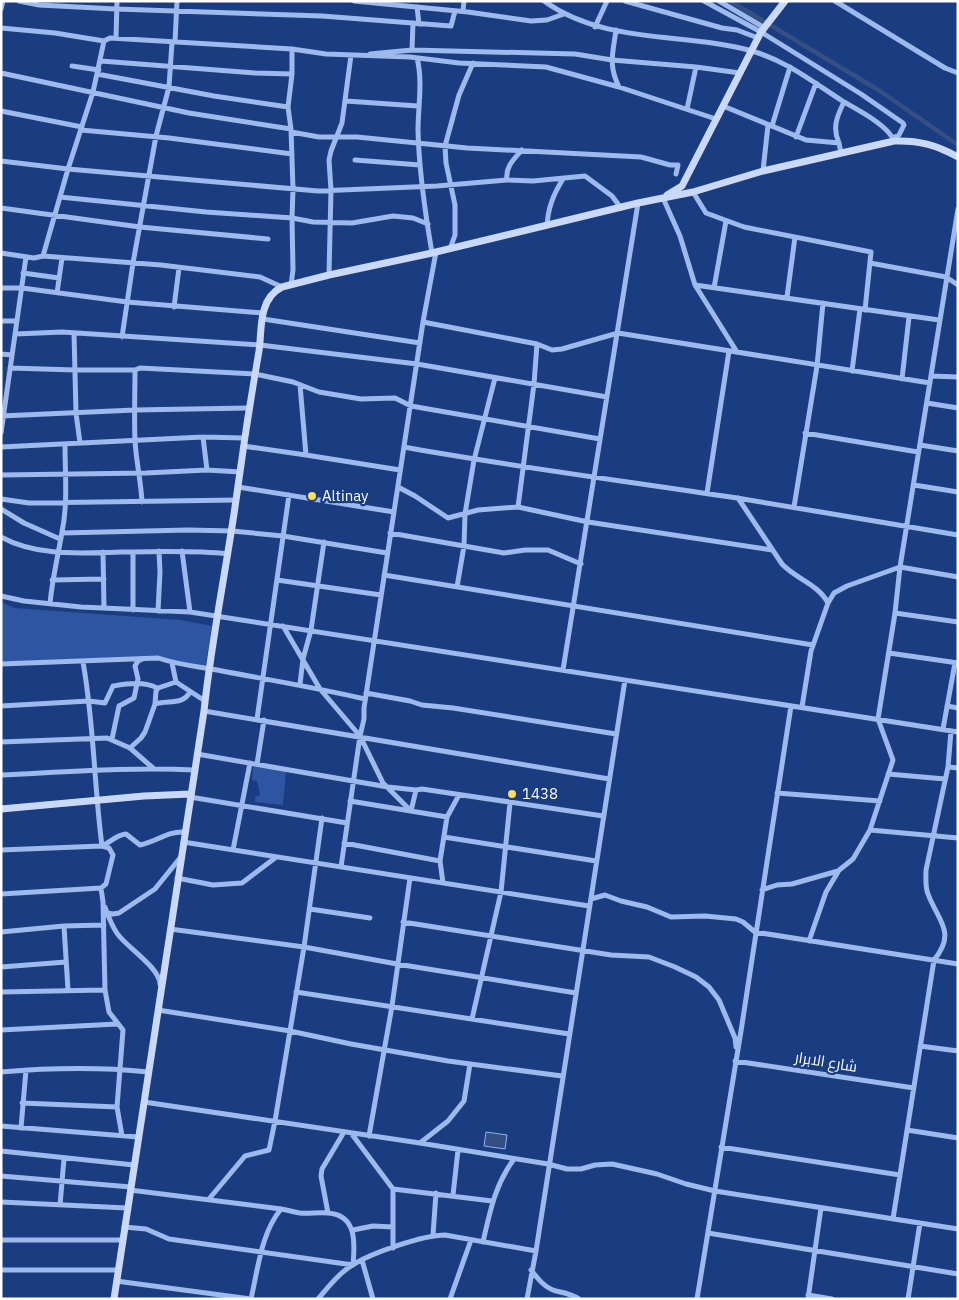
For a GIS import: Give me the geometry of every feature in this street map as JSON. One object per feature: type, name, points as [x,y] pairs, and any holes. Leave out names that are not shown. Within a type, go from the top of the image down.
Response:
[{"type":"street","points":[[1,10],[2,1]]},
{"type":"street","points":[[19,1],[39,5],[70,4],[116,9],[177,12],[322,16],[451,26],[455,11]]},
{"type":"street","points":[[116,38],[117,1]]},
{"type":"street","points":[[122,337],[143,206],[156,136],[168,87],[177,1]]},
{"type":"street","points":[[354,1],[463,11],[537,21],[547,20],[564,14]]},
{"type":"street","points":[[463,11],[464,1]]},
{"type":"street","points":[[544,1],[564,14],[595,27],[752,51],[790,67],[816,83],[869,117],[894,140]]},
{"type":"street","points":[[595,27],[607,1]]},
{"type":"street","points":[[625,1],[722,28],[762,33]]},
{"type":"street","points":[[704,1],[762,33],[861,94],[903,123],[901,133],[894,140]]},
{"type":"street","points":[[719,1],[762,33]]},
{"type":"street","points":[[663,198],[682,186],[762,33],[785,1]]},
{"type":"street","points":[[835,1],[936,63],[958,73]]},
{"type":"street","points":[[417,7],[419,24]]},
{"type":"street","points":[[412,23],[412,50]]},
{"type":"street","points":[[1,28],[55,33],[104,41],[116,38],[546,68],[620,87],[716,119]]},
{"type":"street","points":[[616,30],[612,70],[620,87]]},
{"type":"street","points":[[43,256],[93,92],[104,41]]},
{"type":"street","points":[[291,285],[293,270],[293,189],[291,130],[288,107],[292,74],[292,49]]},
{"type":"street","points":[[362,55],[412,50],[575,54],[612,60],[696,66],[740,73]]},
{"type":"street","points":[[329,275],[331,190],[329,160],[338,136],[346,101],[352,55]]},
{"type":"street","points":[[341,867],[364,719],[365,696],[434,252],[421,187],[418,106],[420,72],[417,58]]},
{"type":"street","points":[[101,61],[292,74]]},
{"type":"street","points":[[450,249],[455,235],[455,205],[446,163],[445,146],[459,95],[473,63]]},
{"type":"street","points":[[72,66],[168,87],[288,107]]},
{"type":"street","points":[[687,109],[696,66]]},
{"type":"street","points":[[763,171],[770,126],[790,67]]},
{"type":"street","points":[[1,73],[319,137],[338,136],[445,146],[642,157],[670,165],[678,165],[676,174]]},
{"type":"street","points":[[796,137],[816,83]]},
{"type":"street","points":[[346,101],[418,106]]},
{"type":"street","points":[[840,153],[836,135],[836,122],[844,102]]},
{"type":"street","points":[[723,106],[796,137],[814,142],[839,143]]},
{"type":"street","points":[[1,111],[82,128],[292,154]]},
{"type":"street","points":[[114,1299],[209,669],[232,531],[244,438],[263,316],[270,296],[275,290],[282,287],[329,275],[450,249],[638,203],[693,192],[763,171],[894,140],[923,142],[958,157]]},
{"type":"street","points":[[507,180],[506,173],[509,166],[522,150]]},
{"type":"street","points":[[355,160],[420,165]]},
{"type":"street","points":[[1,161],[68,169],[293,189],[331,190],[451,186],[507,180],[563,179],[585,176],[612,196],[621,208]]},
{"type":"street","points":[[547,226],[551,201],[563,179]]},
{"type":"street","points":[[693,192],[706,214],[726,221],[744,227],[871,252],[852,371]]},
{"type":"street","points":[[60,197],[292,218],[313,222],[352,223],[393,216],[413,218],[428,224]]},
{"type":"street","points":[[663,198],[680,236],[696,285],[737,352]]},
{"type":"street","points":[[564,670],[638,203]]},
{"type":"street","points":[[1,208],[140,227],[268,239]]},
{"type":"street","points":[[809,941],[826,892],[838,871],[853,859],[870,830],[893,760],[878,719],[918,452],[958,209]]},
{"type":"street","points":[[714,288],[726,221]]},
{"type":"street","points":[[787,297],[795,237]]},
{"type":"street","points":[[1,253],[26,257],[43,256],[179,268],[260,278],[282,287]]},
{"type":"street","points":[[1,433],[26,257]]},
{"type":"street","points":[[57,292],[62,258]]},
{"type":"street","points":[[870,263],[946,277],[958,285]]},
{"type":"street","points":[[174,307],[179,268]]},
{"type":"street","points":[[23,273],[59,278]]},
{"type":"street","points":[[696,285],[939,320]]},
{"type":"street","points":[[1,288],[22,288],[127,302],[263,316],[420,343]]},
{"type":"street","points":[[794,507],[817,366],[823,303]]},
{"type":"street","points":[[902,379],[909,316]]},
{"type":"street","points":[[1,320],[17,321]]},
{"type":"street","points":[[423,322],[537,344],[552,350],[618,334],[930,383]]},
{"type":"street","points":[[16,334],[74,333],[260,345],[417,364],[607,397]]},
{"type":"street","points":[[74,333],[76,413],[80,443]]},
{"type":"street","points":[[518,507],[534,384],[537,344]]},
{"type":"street","points":[[707,493],[729,351]]},
{"type":"street","points":[[1,354],[12,355]]},
{"type":"street","points":[[10,368],[75,370],[136,370],[140,368],[255,374],[300,385],[319,392],[361,399],[399,399],[411,406],[600,439]]},
{"type":"street","points":[[136,370],[135,440],[142,502]]},
{"type":"street","points":[[931,376],[958,377]]},
{"type":"street","points":[[457,587],[474,460],[495,378]]},
{"type":"street","points":[[300,385],[306,454]]},
{"type":"street","points":[[1,388],[8,389]]},
{"type":"street","points":[[927,403],[958,408]]},
{"type":"street","points":[[3,416],[135,410],[249,408]]},
{"type":"street","points":[[805,434],[918,452]]},
{"type":"street","points":[[1,447],[203,437],[244,438]]},
{"type":"street","points":[[203,437],[207,470]]},
{"type":"street","points":[[50,604],[52,580],[61,536],[65,502],[65,444]]},
{"type":"street","points":[[920,445],[958,451]]},
{"type":"street","points":[[243,446],[306,454],[400,470]]},
{"type":"street","points":[[404,447],[474,460],[524,465],[707,493],[958,535]]},
{"type":"street","points":[[1,475],[207,470],[240,472]]},
{"type":"street","points":[[914,485],[958,492]]},
{"type":"street","points":[[238,487],[394,512]]},
{"type":"street","points":[[398,487],[448,518],[495,508],[518,507],[588,522],[772,550]]},
{"type":"street","points":[[258,719],[289,495]]},
{"type":"street","points":[[738,498],[772,550],[789,572],[817,589],[828,603]]},
{"type":"street","points":[[1,500],[29,503],[236,500]]},
{"type":"street","points":[[1,509],[16,518],[61,536],[188,530],[232,531],[283,536],[387,553]]},
{"type":"street","points":[[390,533],[504,553],[525,550],[548,550],[580,564]]},
{"type":"street","points":[[1,537],[29,548],[58,551],[198,551],[228,554]]},
{"type":"street","points":[[300,684],[303,659],[311,630],[324,542]]},
{"type":"street","points":[[158,611],[159,551]]},
{"type":"street","points":[[182,551],[190,612]]},
{"type":"street","points":[[103,552],[104,608]]},
{"type":"street","points":[[132,552],[134,610]]},
{"type":"street","points":[[802,707],[813,646],[828,603],[834,593],[847,586],[900,567],[958,577]]},
{"type":"street","points":[[384,575],[813,646]]},
{"type":"street","points":[[52,580],[104,579]]},
{"type":"street","points":[[277,580],[381,595]]},
{"type":"street","points":[[1,596],[50,604],[190,612],[958,732]]},
{"type":"street","points":[[895,613],[958,622]]},
{"type":"street","points":[[283,626],[320,689],[360,736],[383,783],[411,811]]},
{"type":"street","points":[[889,653],[956,663],[943,729]]},
{"type":"street","points":[[112,739],[119,706],[134,698],[138,679],[135,666],[138,661],[146,658]]},
{"type":"street","points":[[1,664],[158,658],[172,663],[320,689],[410,701],[422,705],[453,708],[616,734]]},
{"type":"street","points":[[83,662],[93,737],[96,800],[102,846]]},
{"type":"street","points":[[172,663],[176,682],[205,701]]},
{"type":"street","points":[[527,1299],[625,680]]},
{"type":"street","points":[[1,706],[89,701],[105,703],[113,686],[137,684],[150,685],[156,688],[176,682]]},
{"type":"street","points":[[130,748],[143,735],[155,704],[156,688]]},
{"type":"street","points":[[155,704],[182,701],[186,699],[190,692]]},
{"type":"street","points":[[697,1299],[790,706]]},
{"type":"street","points":[[947,706],[958,708]]},
{"type":"street","points":[[204,711],[609,778]]},
{"type":"street","points":[[257,764],[264,720]]},
{"type":"street","points":[[893,1219],[934,960],[941,951],[946,938],[942,922],[925,884],[926,870],[948,767],[951,731]]},
{"type":"street","points":[[1,742],[93,737],[112,739],[130,748],[153,768]]},
{"type":"street","points":[[197,754],[388,787],[422,789],[603,816]]},
{"type":"street","points":[[233,850],[250,763]]},
{"type":"street","points":[[948,767],[958,768]]},
{"type":"street","points":[[1,775],[153,768],[194,770]]},
{"type":"street","points":[[888,774],[945,778]]},
{"type":"street","points":[[411,811],[416,790]]},
{"type":"street","points":[[777,793],[880,801]]},
{"type":"street","points":[[443,883],[440,861],[447,817],[459,795]]},
{"type":"street","points":[[1,809],[96,800],[190,796],[347,823]]},
{"type":"street","points":[[350,802],[447,817]]},
{"type":"street","points":[[472,1019],[501,892],[510,803]]},
{"type":"street","points":[[209,1199],[245,1156],[269,1150],[304,947],[322,818]]},
{"type":"street","points":[[870,830],[958,838]]},
{"type":"street","points":[[102,846],[110,843],[119,835],[126,834],[140,845],[170,833],[184,832]]},
{"type":"street","points":[[444,837],[596,861]]},
{"type":"street","points":[[183,842],[589,906]]},
{"type":"street","points":[[344,843],[440,861]]},
{"type":"street","points":[[1,850],[102,846],[109,848],[113,855],[106,884],[101,888],[1,894]]},
{"type":"street","points":[[178,878],[213,885],[242,883],[265,864],[278,857]]},
{"type":"street","points":[[107,912],[112,914],[119,913],[155,889],[180,858]]},
{"type":"street","points":[[762,890],[838,871]]},
{"type":"street","points":[[369,1136],[392,1006],[402,922],[410,878]]},
{"type":"street","points":[[101,888],[104,926],[105,990],[110,1012],[123,1030],[117,1107],[122,1136]]},
{"type":"street","points":[[590,899],[604,895],[647,907],[671,917],[705,916],[736,919],[755,932],[958,964]]},
{"type":"street","points":[[103,902],[118,936],[131,946],[159,976],[160,992]]},
{"type":"street","points":[[310,909],[370,918]]},
{"type":"street","points":[[402,922],[582,951],[649,957],[675,966],[696,977],[720,1000],[735,1038],[737,1050]]},
{"type":"street","points":[[1,932],[64,926],[104,926]]},
{"type":"street","points":[[64,926],[68,990]]},
{"type":"street","points":[[170,929],[304,947],[576,993]]},
{"type":"street","points":[[1,967],[66,962]]},
{"type":"street","points":[[1,992],[105,990]]},
{"type":"street","points":[[296,992],[569,1034]]},
{"type":"street","points":[[158,1010],[290,1031],[384,1050],[562,1076]]},
{"type":"street","points":[[1,1030],[118,1024]]},
{"type":"street","points":[[920,1046],[958,1051]]},
{"type":"street","name":"شارع الابرار","points":[[735,1061],[914,1088]]},
{"type":"street","points":[[420,1143],[448,1120],[464,1101],[470,1064]]},
{"type":"street","points":[[1,1072],[119,1069],[148,1072]]},
{"type":"street","points":[[21,1128],[26,1070]]},
{"type":"street","points":[[144,1102],[420,1143],[548,1164],[567,1169],[581,1169],[596,1165],[612,1164],[657,1174],[715,1191],[958,1229]]},
{"type":"street","points":[[22,1103],[117,1107]]},
{"type":"street","points":[[1,1126],[138,1137]]},
{"type":"street","points":[[907,1130],[958,1138]]},
{"type":"street","points":[[328,1213],[321,1176],[322,1170],[344,1132]]},
{"type":"street","points":[[351,1133],[393,1189],[394,1248]]},
{"type":"street","points":[[721,1147],[900,1175]]},
{"type":"street","points":[[453,1196],[458,1150]]},
{"type":"street","points":[[1,1151],[134,1165]]},
{"type":"street","points":[[60,1205],[64,1159]]},
{"type":"street","points":[[483,1242],[492,1202],[505,1172],[514,1159]]},
{"type":"street","points":[[1,1176],[130,1188],[281,1208],[300,1213],[337,1214],[346,1220],[353,1230],[355,1248],[353,1265]]},
{"type":"street","points":[[393,1189],[492,1202]]},
{"type":"street","points":[[433,1236],[436,1194]]},
{"type":"street","points":[[1,1202],[127,1208]]},
{"type":"street","points":[[116,1281],[251,1299],[261,1253],[273,1219],[281,1208]]},
{"type":"street","points":[[821,1208],[808,1297],[832,1299]]},
{"type":"street","points":[[908,1299],[920,1223]]},
{"type":"street","points":[[353,1230],[373,1226],[394,1227]]},
{"type":"street","points":[[124,1227],[146,1229],[169,1239],[353,1265]]},
{"type":"street","points":[[708,1233],[958,1274]]},
{"type":"street","points":[[318,1299],[353,1265],[362,1260],[433,1236],[445,1235],[536,1251]]},
{"type":"street","points":[[1,1240],[123,1240]]},
{"type":"street","points":[[450,1299],[471,1240]]},
{"type":"street","points":[[362,1260],[374,1299]]},
{"type":"street","points":[[1,1270],[118,1270]]},
{"type":"street","points":[[531,1270],[550,1289],[579,1299]]},
{"type":"shaded area","points":[[1,602],[14,608],[180,620],[212,626],[205,667],[152,657],[1,662]]},
{"type":"shaded area","points":[[253,767],[286,771],[283,805],[255,802],[255,797],[260,795],[257,781],[252,780]]},
{"type":"shaded area","points":[[486,1132],[507,1135],[505,1149],[484,1146]]},
{"type":"waterway","points":[[730,1],[880,91],[958,145]]},
{"type":"place","name":"Altinay","points":[[312,496]]},
{"type":"place","name":"1438","points":[[512,794]]}]
